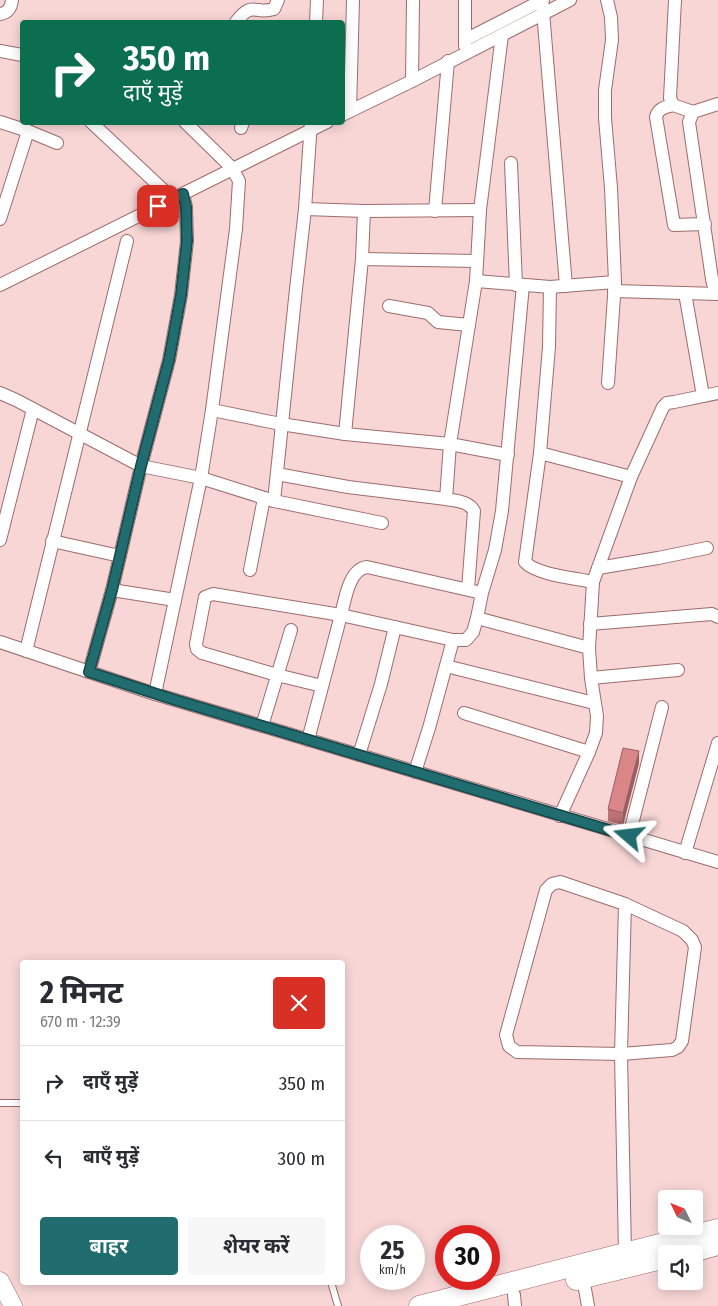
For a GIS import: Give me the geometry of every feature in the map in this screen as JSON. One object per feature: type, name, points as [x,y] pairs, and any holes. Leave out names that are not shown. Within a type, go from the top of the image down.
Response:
[{"type":"main road","points":[[419,1306],[718,1229]]},
{"type":"main road","points":[[703,1249],[718,1245]]},
{"type":"main road","points":[[469,1306],[514,1301],[583,1278],[658,1260]]},
{"type":"main road","points":[[0,1281],[13,1306]]},
{"type":"street","points":[[0,14],[4,14],[11,7],[12,0]]},
{"type":"street","points":[[237,20],[246,4],[270,10],[274,9],[278,0]]},
{"type":"street","points":[[316,20],[317,0]]},
{"type":"street","points":[[353,0],[346,112],[412,81],[570,0]]},
{"type":"street","points":[[412,81],[413,0]]},
{"type":"street","points":[[465,0],[466,54]]},
{"type":"street","points":[[465,40],[542,0],[566,286]]},
{"type":"street","points":[[608,0],[612,40],[605,90],[605,118],[611,188],[615,286],[608,383]]},
{"type":"street","points":[[675,0],[670,98],[674,104],[693,112],[718,104]]},
{"type":"street","points":[[446,499],[450,444],[476,281],[480,210],[502,34]]},
{"type":"street","points":[[0,51],[20,55]]},
{"type":"street","points":[[435,211],[448,61]]},
{"type":"street","points":[[674,104],[662,108],[656,117],[674,225],[705,224]]},
{"type":"street","points":[[693,112],[689,122],[712,279],[718,293]]},
{"type":"street","points":[[0,122],[57,143]]},
{"type":"street","points":[[89,672],[112,590],[141,466],[169,360],[181,295],[187,241],[182,200],[94,125]]},
{"type":"street","points":[[154,694],[201,478],[236,229],[236,175],[188,125]]},
{"type":"street","points":[[0,286],[236,175],[311,127]]},
{"type":"street","points":[[250,570],[277,474],[305,209],[311,127]]},
{"type":"street","points":[[0,219],[28,131]]},
{"type":"street","points":[[322,686],[202,653],[197,649],[196,644],[205,597],[213,594],[341,615],[453,640],[466,640],[470,637],[495,550],[502,512],[508,455],[520,285],[511,163]]},
{"type":"street","points":[[305,209],[364,211],[480,210]]},
{"type":"street","points":[[346,434],[362,259],[364,211]]},
{"type":"street","points":[[26,651],[78,433],[127,241]]},
{"type":"street","points":[[362,259],[477,261]]},
{"type":"street","points":[[476,281],[520,285],[615,286],[686,293],[718,293]]},
{"type":"street","points":[[550,286],[549,347],[540,454],[525,562],[530,567],[544,572],[593,582]]},
{"type":"street","points":[[686,293],[703,396]]},
{"type":"street","points":[[390,306],[428,312],[438,322],[468,325]]},
{"type":"street","points":[[560,816],[596,733],[597,716],[591,678],[590,648],[593,582],[631,478],[663,407],[667,403],[718,393]]},
{"type":"street","points":[[2,398],[33,409],[141,466],[201,478],[269,500],[382,523]]},
{"type":"street","points":[[0,540],[33,409]]},
{"type":"street","points":[[212,410],[281,424],[346,434],[450,444],[508,455]]},
{"type":"street","points":[[540,454],[631,478]]},
{"type":"street","points":[[277,474],[348,487],[446,499],[464,502],[471,506],[474,511],[468,589]]},
{"type":"street","points":[[52,541],[120,556]]},
{"type":"street","points":[[598,568],[708,548]]},
{"type":"street","points":[[308,740],[353,575],[362,567],[482,593]]},
{"type":"street","points":[[112,590],[175,600]]},
{"type":"street","points":[[590,624],[712,614],[718,617]]},
{"type":"street","points":[[477,618],[590,648]]},
{"type":"street","points":[[359,755],[381,684],[394,627]]},
{"type":"street","points":[[262,726],[291,630]]},
{"type":"street","points":[[415,772],[453,640]]},
{"type":"street","points":[[0,642],[154,694],[718,862]]},
{"type":"street","points":[[446,666],[594,703]]},
{"type":"street","points":[[591,678],[678,670]]},
{"type":"street","points":[[629,836],[662,706]]},
{"type":"street","points":[[464,713],[589,752]]},
{"type":"street","points":[[685,853],[718,743]]},
{"type":"street","points":[[560,882],[625,904],[683,932],[692,940],[695,947],[682,1041],[678,1047],[672,1050],[621,1054],[517,1052],[508,1046],[506,1035],[546,890],[552,884],[560,882]]},
{"type":"street","points":[[625,904],[621,1054],[625,1253]]},
{"type":"street","points":[[583,1278],[588,1306]]},
{"type":"lane","points":[[0,1103],[20,1102]]},
{"type":"lane","points":[[332,1285],[338,1306]]},
{"type":"building","points":[[623,748],[639,751],[623,813],[608,809]]},
{"type":"route","points":[[158,206],[183,194],[186,207],[187,241],[181,295],[169,360],[141,466],[112,590],[89,672],[172,699],[629,836]]}]
